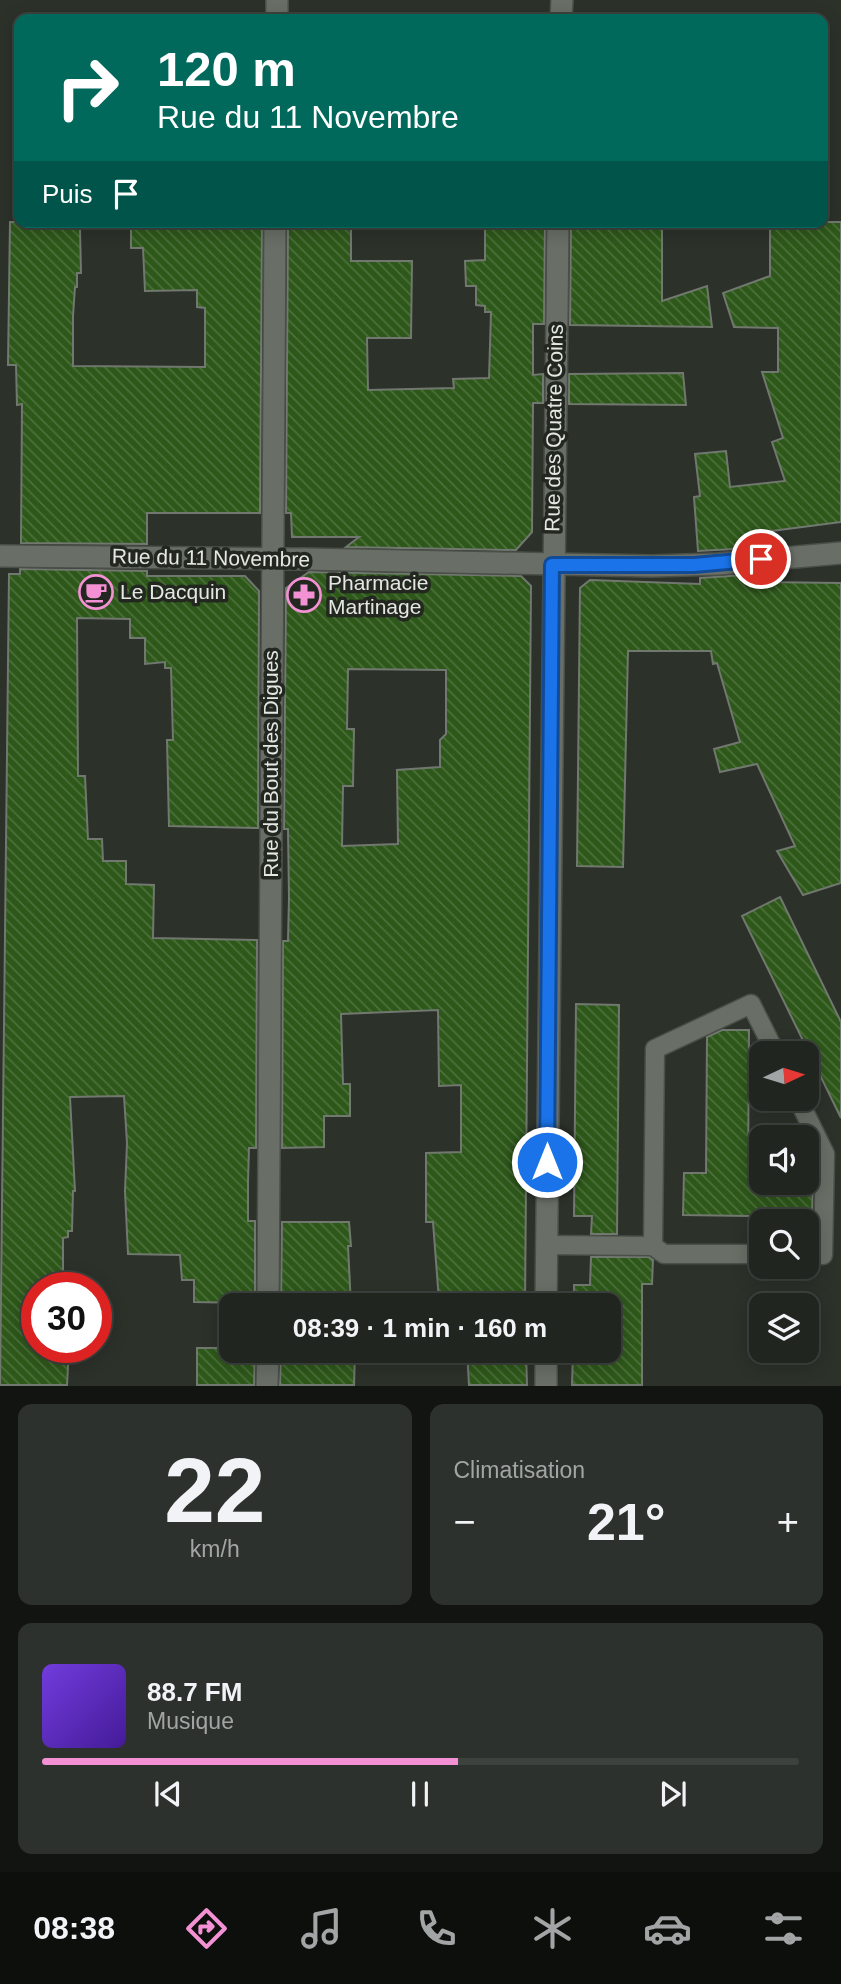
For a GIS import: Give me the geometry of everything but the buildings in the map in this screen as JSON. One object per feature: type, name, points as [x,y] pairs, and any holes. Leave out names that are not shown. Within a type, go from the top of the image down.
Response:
[{"type":"street","name":"Rue du Bout des Digues","points":[[268,1293],[275,228]]},
{"type":"street","name":"Rue des Quatre Coins","points":[[546,1293],[552,565],[558,228]]},
{"type":"street","name":"Rue du 11 Novembre","points":[[0,556],[694,565],[841,554]]},
{"type":"street","points":[[267,1385],[268,1363]]},
{"type":"street","points":[[545,1385],[546,1363]]},
{"type":"lane","points":[[653,1246],[655,1049],[751,1004],[770,1041]]},
{"type":"lane","points":[[804,1111],[825,1154],[823,1255],[819,1255]]},
{"type":"lane","points":[[546,1245],[653,1246],[664,1254],[749,1254]]},
{"type":"place","name":"Le Dacquin","points":[[96,592]]},
{"type":"place","name":"Pharmacie Martinage","points":[[304,595]]},
{"type":"route","points":[[547,1162],[552,565],[694,565],[761,559]]}]
